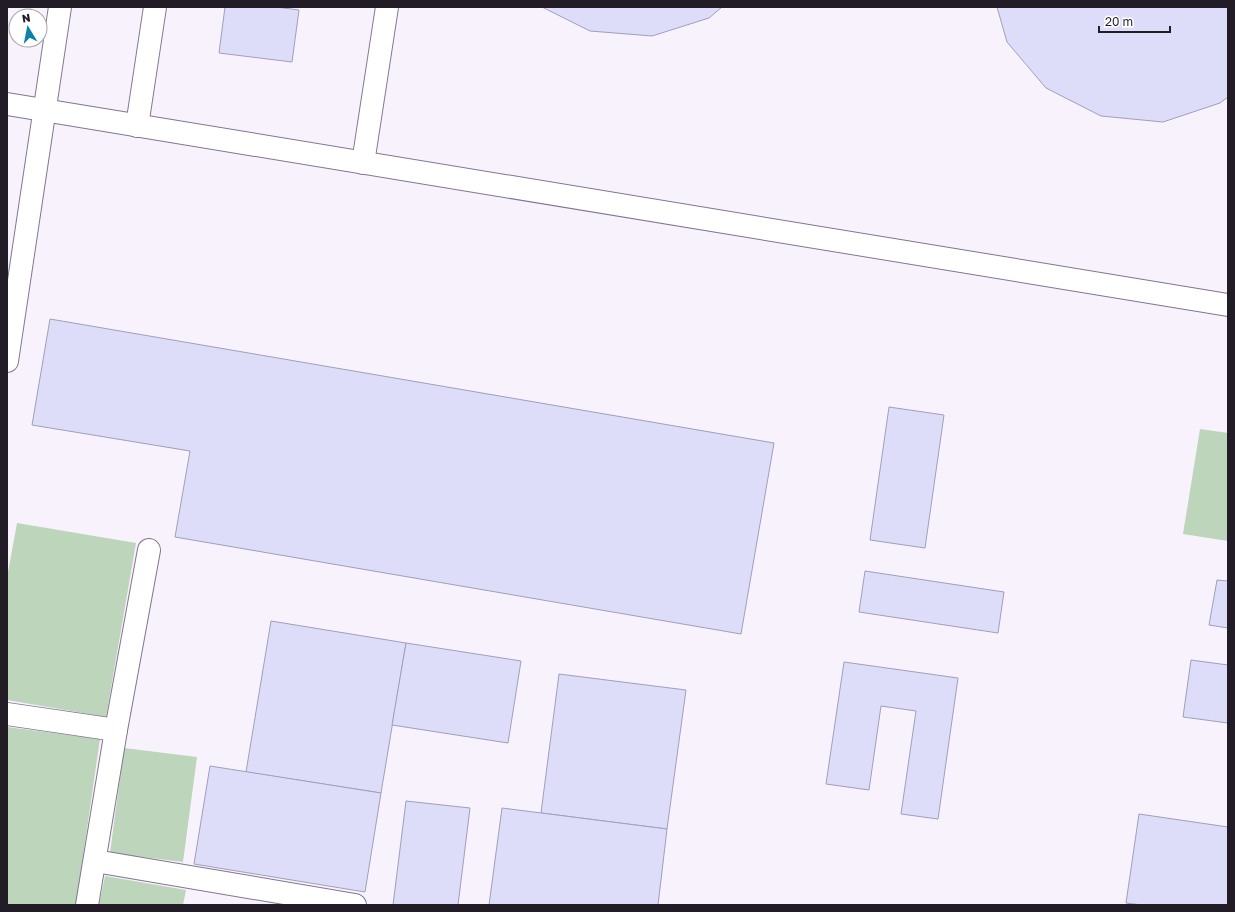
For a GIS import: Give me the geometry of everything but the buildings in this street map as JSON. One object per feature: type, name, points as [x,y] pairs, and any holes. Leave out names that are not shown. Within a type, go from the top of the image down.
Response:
[{"type":"lane","points":[[7,361],[60,7]]},
{"type":"lane","points":[[138,126],[155,7]]},
{"type":"lane","points":[[363,163],[387,7]]},
{"type":"lane","points":[[7,104],[1228,305]]},
{"type":"lane","points":[[88,905],[116,730],[149,550]]},
{"type":"lane","points":[[7,714],[116,730]]},
{"type":"lane","points":[[95,861],[355,905]]},
{"type":"green space","points":[[1200,429],[1228,433],[1228,541],[1183,534]]},
{"type":"green space","points":[[17,523],[136,543],[106,717],[7,700],[7,578]]},
{"type":"green space","points":[[7,727],[100,739],[76,905],[7,905]]},
{"type":"green space","points":[[124,748],[197,757],[183,862],[110,853]]},
{"type":"green space","points":[[105,876],[186,890],[183,905],[99,905]]}]
